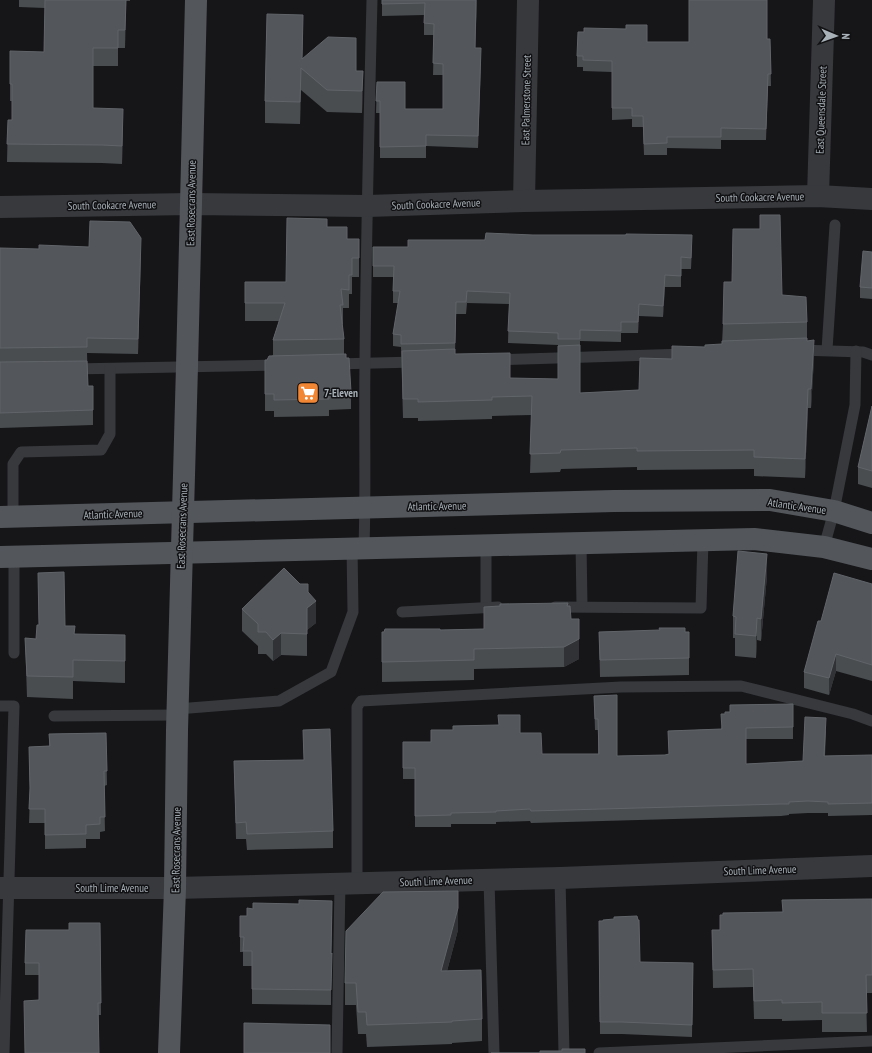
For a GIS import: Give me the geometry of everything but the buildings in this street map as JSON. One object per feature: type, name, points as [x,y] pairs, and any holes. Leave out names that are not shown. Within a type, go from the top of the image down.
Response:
[{"type":"main road","name":"East Rosecrans Avenue","points":[[169,1053],[175,888],[177,712],[192,204],[196,0]]},
{"type":"main road","name":"Atlantic Avenue","points":[[7,516],[614,501],[770,500],[834,511],[872,523]]},
{"type":"main road","points":[[7,557],[358,547],[754,539],[824,547],[872,558]]},
{"type":"street","name":"East Palmerstone Street","points":[[524,201],[528,0]]},
{"type":"street","name":"East Queensdale Street","points":[[818,196],[824,0]]},
{"type":"street","name":"South Cookacre Avenue","points":[[0,207],[192,204],[367,206],[524,201],[818,196],[872,199]]},
{"type":"street","name":"South Lime Avenue","points":[[4,888],[175,888],[349,884],[560,878],[872,866]]},
{"type":"lane","points":[[54,716],[177,712],[279,700],[331,672],[353,612],[358,547],[366,508],[365,364],[372,0]]},
{"type":"lane","points":[[827,350],[835,225]]},
{"type":"lane","points":[[788,350],[856,351],[872,355]]},
{"type":"lane","points":[[824,547],[834,511],[855,404],[856,351]]},
{"type":"lane","points":[[484,360],[700,353]]},
{"type":"lane","points":[[326,364],[429,362]]},
{"type":"lane","points":[[63,369],[288,365]]},
{"type":"lane","points":[[7,516],[13,464],[21,452],[101,450],[110,434],[110,369]]},
{"type":"lane","points":[[542,607],[582,606],[701,608],[703,540]]},
{"type":"lane","points":[[581,543],[582,606]]},
{"type":"lane","points":[[486,545],[486,608]]},
{"type":"lane","points":[[7,557],[14,653]]},
{"type":"lane","points":[[402,612],[510,607]]},
{"type":"lane","points":[[337,1053],[349,884],[357,707],[361,700],[621,687],[741,686],[853,714],[872,721]]},
{"type":"lane","points":[[0,706],[14,706],[4,888],[4,1053]]},
{"type":"lane","points":[[560,878],[564,1053]]},
{"type":"lane","points":[[489,880],[494,1053]]},
{"type":"lane","points":[[599,1053],[872,1042]]},
{"type":"place","name":"7-Eleven","points":[[308,393]]}]
